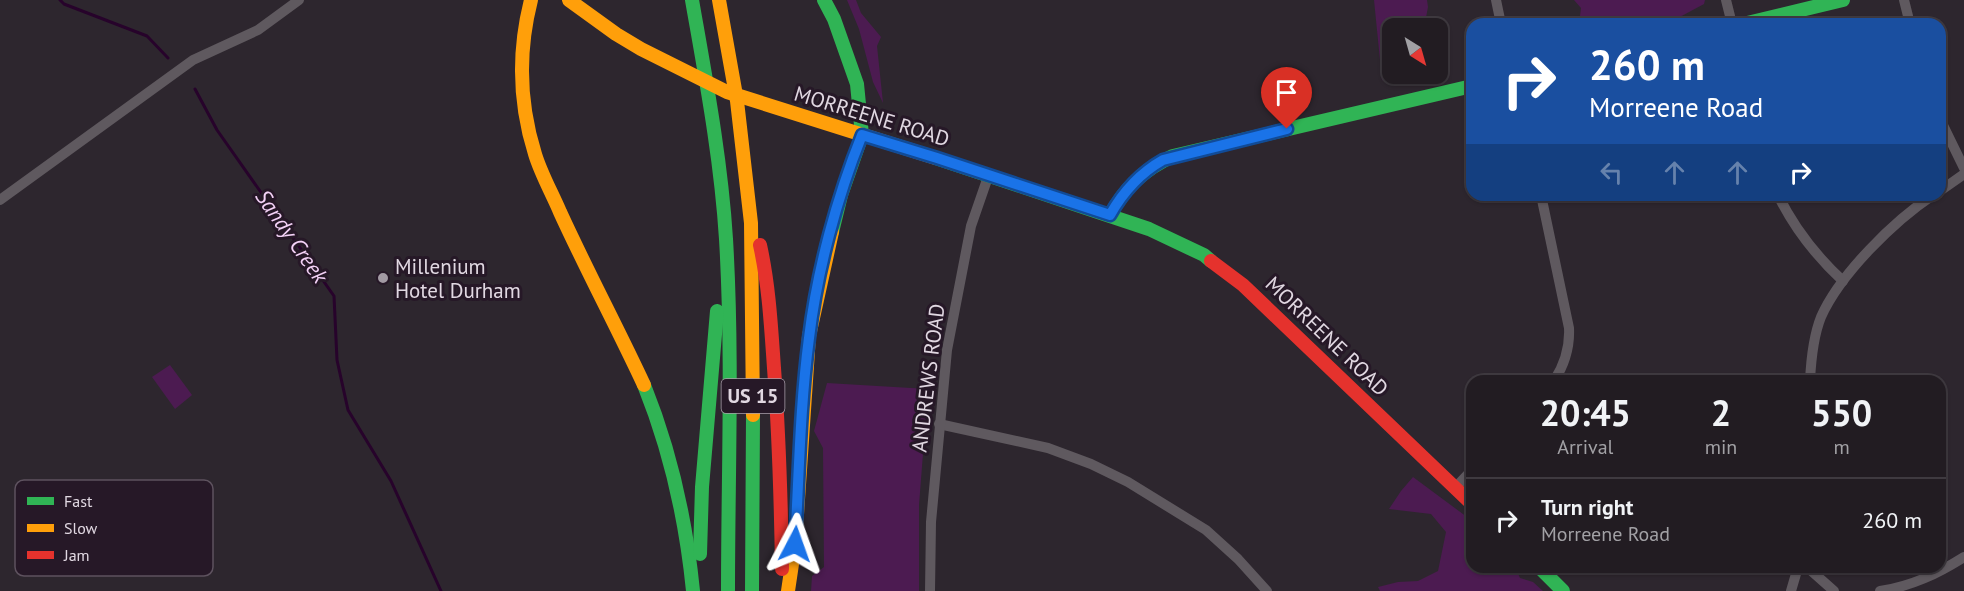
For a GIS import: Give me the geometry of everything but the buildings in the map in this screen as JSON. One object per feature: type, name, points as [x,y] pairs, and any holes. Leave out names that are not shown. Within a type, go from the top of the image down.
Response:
[{"type":"main road","points":[[531,0],[524,37],[521,75],[532,147],[569,233],[634,365],[661,431],[681,500],[690,553],[693,591]]},
{"type":"main road","name":"MORREENE ROAD","points":[[569,0],[616,34],[668,64],[727,92],[989,174],[1110,215],[1183,244],[1224,270],[1262,303],[1466,498]]},
{"type":"main road","name":"US 15","points":[[692,0],[716,140],[726,240],[729,357],[728,591]]},
{"type":"main road","name":"US 15","points":[[719,0],[737,101],[749,202],[754,320],[752,591]]},
{"type":"main road","points":[[788,591],[795,544],[809,336],[820,276],[841,195],[862,135],[857,84],[834,19],[824,0]]},
{"type":"main road","points":[[1768,18],[1843,0]]},
{"type":"main road","points":[[1110,215],[1118,200],[1142,174],[1173,156],[1466,87]]},
{"type":"main road","points":[[749,202],[767,274],[770,307],[780,487],[782,591]]},
{"type":"main road","points":[[700,591],[702,498],[717,319],[717,282],[726,240]]},
{"type":"main road","points":[[1545,573],[1563,591]]},
{"type":"street","points":[[0,200],[193,60],[258,30],[298,0]]},
{"type":"street","points":[[1496,0],[1500,18]]},
{"type":"street","points":[[1726,0],[1730,18]]},
{"type":"street","points":[[1904,0],[1908,18]]},
{"type":"street","points":[[1946,130],[1964,168]]},
{"type":"street","name":"ANDREWS ROAD","points":[[930,591],[931,522],[947,351],[971,226],[989,174]]},
{"type":"street","points":[[1946,187],[1964,174]]},
{"type":"street","points":[[1542,201],[1569,328],[1569,349],[1558,375]]},
{"type":"street","points":[[1781,201],[1794,225],[1844,281]]},
{"type":"street","points":[[1810,375],[1810,364],[1821,318],[1844,281],[1898,221],[1925,201]]},
{"type":"street","points":[[939,424],[1048,448],[1091,464],[1128,482],[1208,532],[1238,559],[1267,591]]},
{"type":"street","points":[[1455,488],[1466,476]]},
{"type":"street","points":[[1946,568],[1964,556]]},
{"type":"street","points":[[1791,591],[1796,573]]},
{"type":"street","points":[[1814,573],[1834,591]]},
{"type":"street","points":[[1880,591],[1896,589],[1930,578],[1938,573]]},
{"type":"shaded area","points":[[847,0],[856,0],[861,13],[881,37],[877,46],[883,103],[873,82],[859,29]]},
{"type":"shaded area","points":[[1374,0],[1427,0],[1426,18],[1382,18],[1382,80]]},
{"type":"shaded area","points":[[1574,0],[1705,0],[1704,4],[1678,18],[1580,18],[1581,8]]},
{"type":"shaded area","points":[[170,365],[192,395],[175,409],[152,377]]},
{"type":"shaded area","points":[[827,383],[928,389],[919,505],[919,591],[811,591],[812,576],[824,567],[823,448],[814,431]]},
{"type":"shaded area","points":[[1413,477],[1466,516],[1466,573],[1518,573],[1520,578],[1533,582],[1543,591],[1380,591],[1378,587],[1398,582],[1418,581],[1438,571],[1446,532],[1431,514],[1389,509]]},
{"type":"waterway","name":"Sandy Creek","points":[[60,0],[64,4],[147,36],[168,58]]},
{"type":"waterway","name":"Sandy Creek","points":[[195,89],[217,130],[334,296],[337,360],[348,410],[391,481],[441,591]]},
{"type":"traffic: fast","points":[[692,0],[717,149],[726,239],[730,371],[728,591]]},
{"type":"traffic: fast","points":[[824,0],[834,19],[857,84],[862,135],[841,195],[832,232]]},
{"type":"traffic: fast","points":[[1768,18],[1843,0]]},
{"type":"traffic: fast","points":[[1110,215],[1136,180],[1173,156],[1466,87]]},
{"type":"traffic: fast","points":[[936,158],[1149,229],[1204,255],[1211,261]]},
{"type":"traffic: fast","points":[[700,554],[702,487],[717,311]]},
{"type":"traffic: fast","points":[[644,385],[670,461],[682,512],[693,591]]},
{"type":"traffic: fast","points":[[752,591],[753,415]]},
{"type":"traffic: fast","points":[[1545,573],[1563,591]]},
{"type":"traffic: slow","points":[[531,0],[524,38],[522,77],[526,116],[535,154],[570,234],[644,385]]},
{"type":"traffic: slow","points":[[569,0],[641,49],[727,92],[936,158]]},
{"type":"traffic: slow","points":[[719,0],[737,101],[751,223],[753,415]]},
{"type":"traffic: slow","points":[[788,591],[795,544],[809,336],[832,232]]},
{"type":"traffic: jam","points":[[760,245],[766,276],[776,393],[782,569]]},
{"type":"traffic: jam","points":[[1211,261],[1243,285],[1466,498]]},
{"type":"place","name":"Millenium Hotel Durham","points":[[383,278]]},
{"type":"route","points":[[795,544],[809,336],[823,266],[841,195],[862,135],[989,174],[1110,215],[1118,200],[1136,180],[1163,160],[1287,129]]}]
